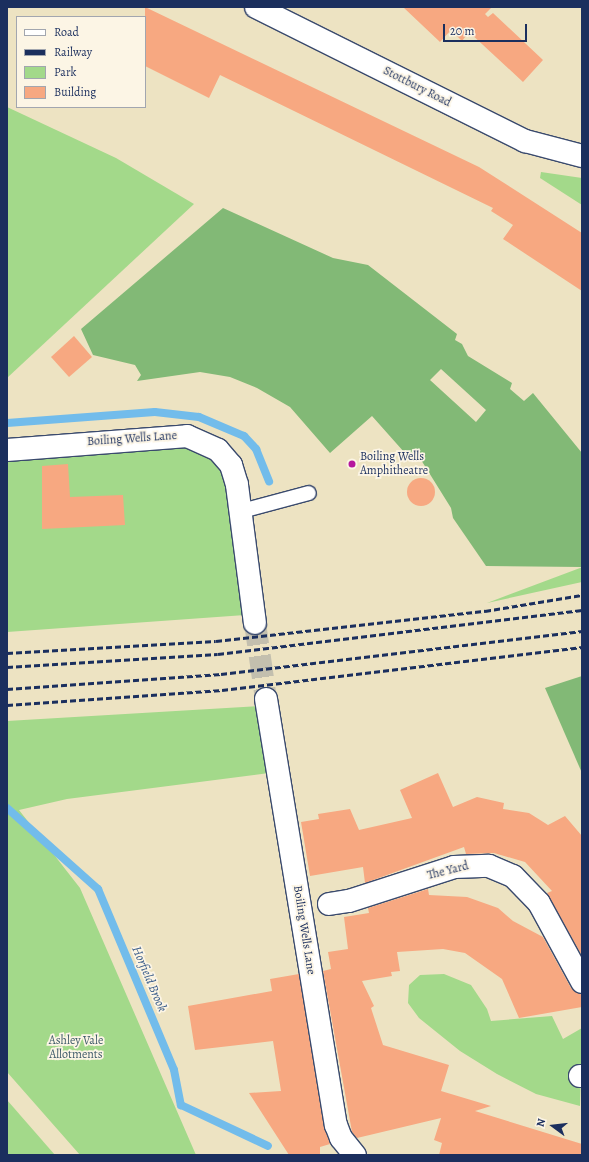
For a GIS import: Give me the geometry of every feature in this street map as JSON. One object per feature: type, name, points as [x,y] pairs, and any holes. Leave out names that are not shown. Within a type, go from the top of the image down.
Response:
[{"type":"street","name":"Stottbury Road","points":[[256,7],[525,142],[582,156]]},
{"type":"street","name":"Boiling Wells Lane","points":[[7,450],[186,436],[218,450],[231,465],[242,512],[255,623]]},
{"type":"street","name":"Boiling Wells Lane","points":[[266,699],[336,1125],[341,1138],[355,1155]]},
{"type":"street","name":"The Yard","points":[[329,904],[349,901],[454,867],[489,866],[513,876],[539,903],[582,982]]},
{"type":"lane","points":[[242,512],[309,493]]},
{"type":"green space","points":[[7,107],[116,158],[194,204],[7,378]]},
{"type":"green space","points":[[541,172],[582,178],[582,205],[540,178]]},
{"type":"green space","points":[[223,208],[333,258],[368,265],[457,334],[455,340],[462,344],[468,356],[512,383],[510,389],[524,401],[533,393],[582,453],[582,567],[486,566],[453,518],[451,508],[418,455],[412,461],[372,416],[330,453],[290,407],[257,388],[230,377],[200,372],[137,381],[141,375],[135,365],[93,355],[81,329]],"holes":[[[441,369],[486,410],[476,422],[430,380]]]},
{"type":"green space","points":[[181,447],[202,452],[213,460],[224,476],[245,615],[7,632],[7,460]]},
{"type":"green space","points":[[582,567],[582,582],[487,603],[580,568]]},
{"type":"green space","points":[[582,676],[582,773],[545,688]]},
{"type":"green space","name":"Ashley Vale Allotments","points":[[261,706],[269,773],[67,799],[19,810],[80,888],[196,1155],[80,1155],[7,1072],[7,721]]},
{"type":"green space","points":[[444,974],[471,985],[487,1009],[491,1021],[552,1016],[563,1039],[582,1028],[580,1106],[536,1094],[497,1074],[460,1051],[419,1018],[408,1003],[409,985],[420,975]]},
{"type":"green space","points":[[7,1100],[55,1155],[7,1155]]},
{"type":"building","points":[[145,7],[479,167],[582,233],[582,291],[503,239],[513,225],[491,211],[493,208],[220,75],[209,98],[146,66]]},
{"type":"building","points":[[403,7],[492,7],[485,14],[488,17],[493,13],[543,60],[523,82],[469,32],[462,41],[451,30],[440,42]]},
{"type":"building","points":[[74,336],[92,357],[69,377],[51,357]]},
{"type":"building","points":[[68,464],[70,497],[123,495],[125,525],[42,529],[42,466]]},
{"type":"building","points":[[421,478],[431,482],[435,492],[431,502],[421,506],[411,502],[407,492],[411,482]]},
{"type":"building","points":[[438,773],[453,807],[477,797],[504,803],[503,809],[529,813],[548,825],[565,816],[582,836],[582,956],[547,893],[552,891],[525,862],[494,853],[466,854],[464,847],[365,883],[363,867],[310,876],[301,822],[319,819],[318,814],[350,809],[359,830],[412,818],[400,790]]},
{"type":"building","points":[[428,889],[429,895],[467,897],[498,908],[513,921],[543,937],[571,988],[582,994],[582,1007],[519,1018],[502,979],[465,953],[443,949],[397,952],[400,971],[391,972],[392,976],[362,981],[374,1006],[371,1008],[383,1045],[449,1065],[441,1091],[491,1106],[475,1111],[582,1144],[582,1155],[439,1155],[442,1143],[434,1140],[441,1118],[357,1138],[352,1132],[323,971],[331,969],[328,952],[348,949],[344,917],[369,913],[368,908]]},
{"type":"building","points":[[299,974],[324,1127],[330,1144],[320,1147],[320,1155],[289,1155],[249,1093],[281,1091],[273,1041],[195,1050],[188,1006],[272,991],[270,979]]},
{"type":"waterway","points":[[7,423],[155,412],[199,417],[244,436],[256,449],[269,482]]},
{"type":"waterway","name":"Horfield Brook","points":[[7,808],[98,889],[174,1070],[181,1105],[268,1146]]},
{"type":"tunnel","points":[[255,623],[266,699]]},
{"type":"railway","points":[[7,653],[216,641],[485,611],[582,595]]},
{"type":"railway","points":[[7,667],[218,654],[582,610]]},
{"type":"railway","points":[[7,689],[221,674],[582,631]]},
{"type":"railway","points":[[7,705],[222,690],[582,647]]},
{"type":"place","name":"Boiling Wells Amphitheatre","points":[[352,464]]}]
